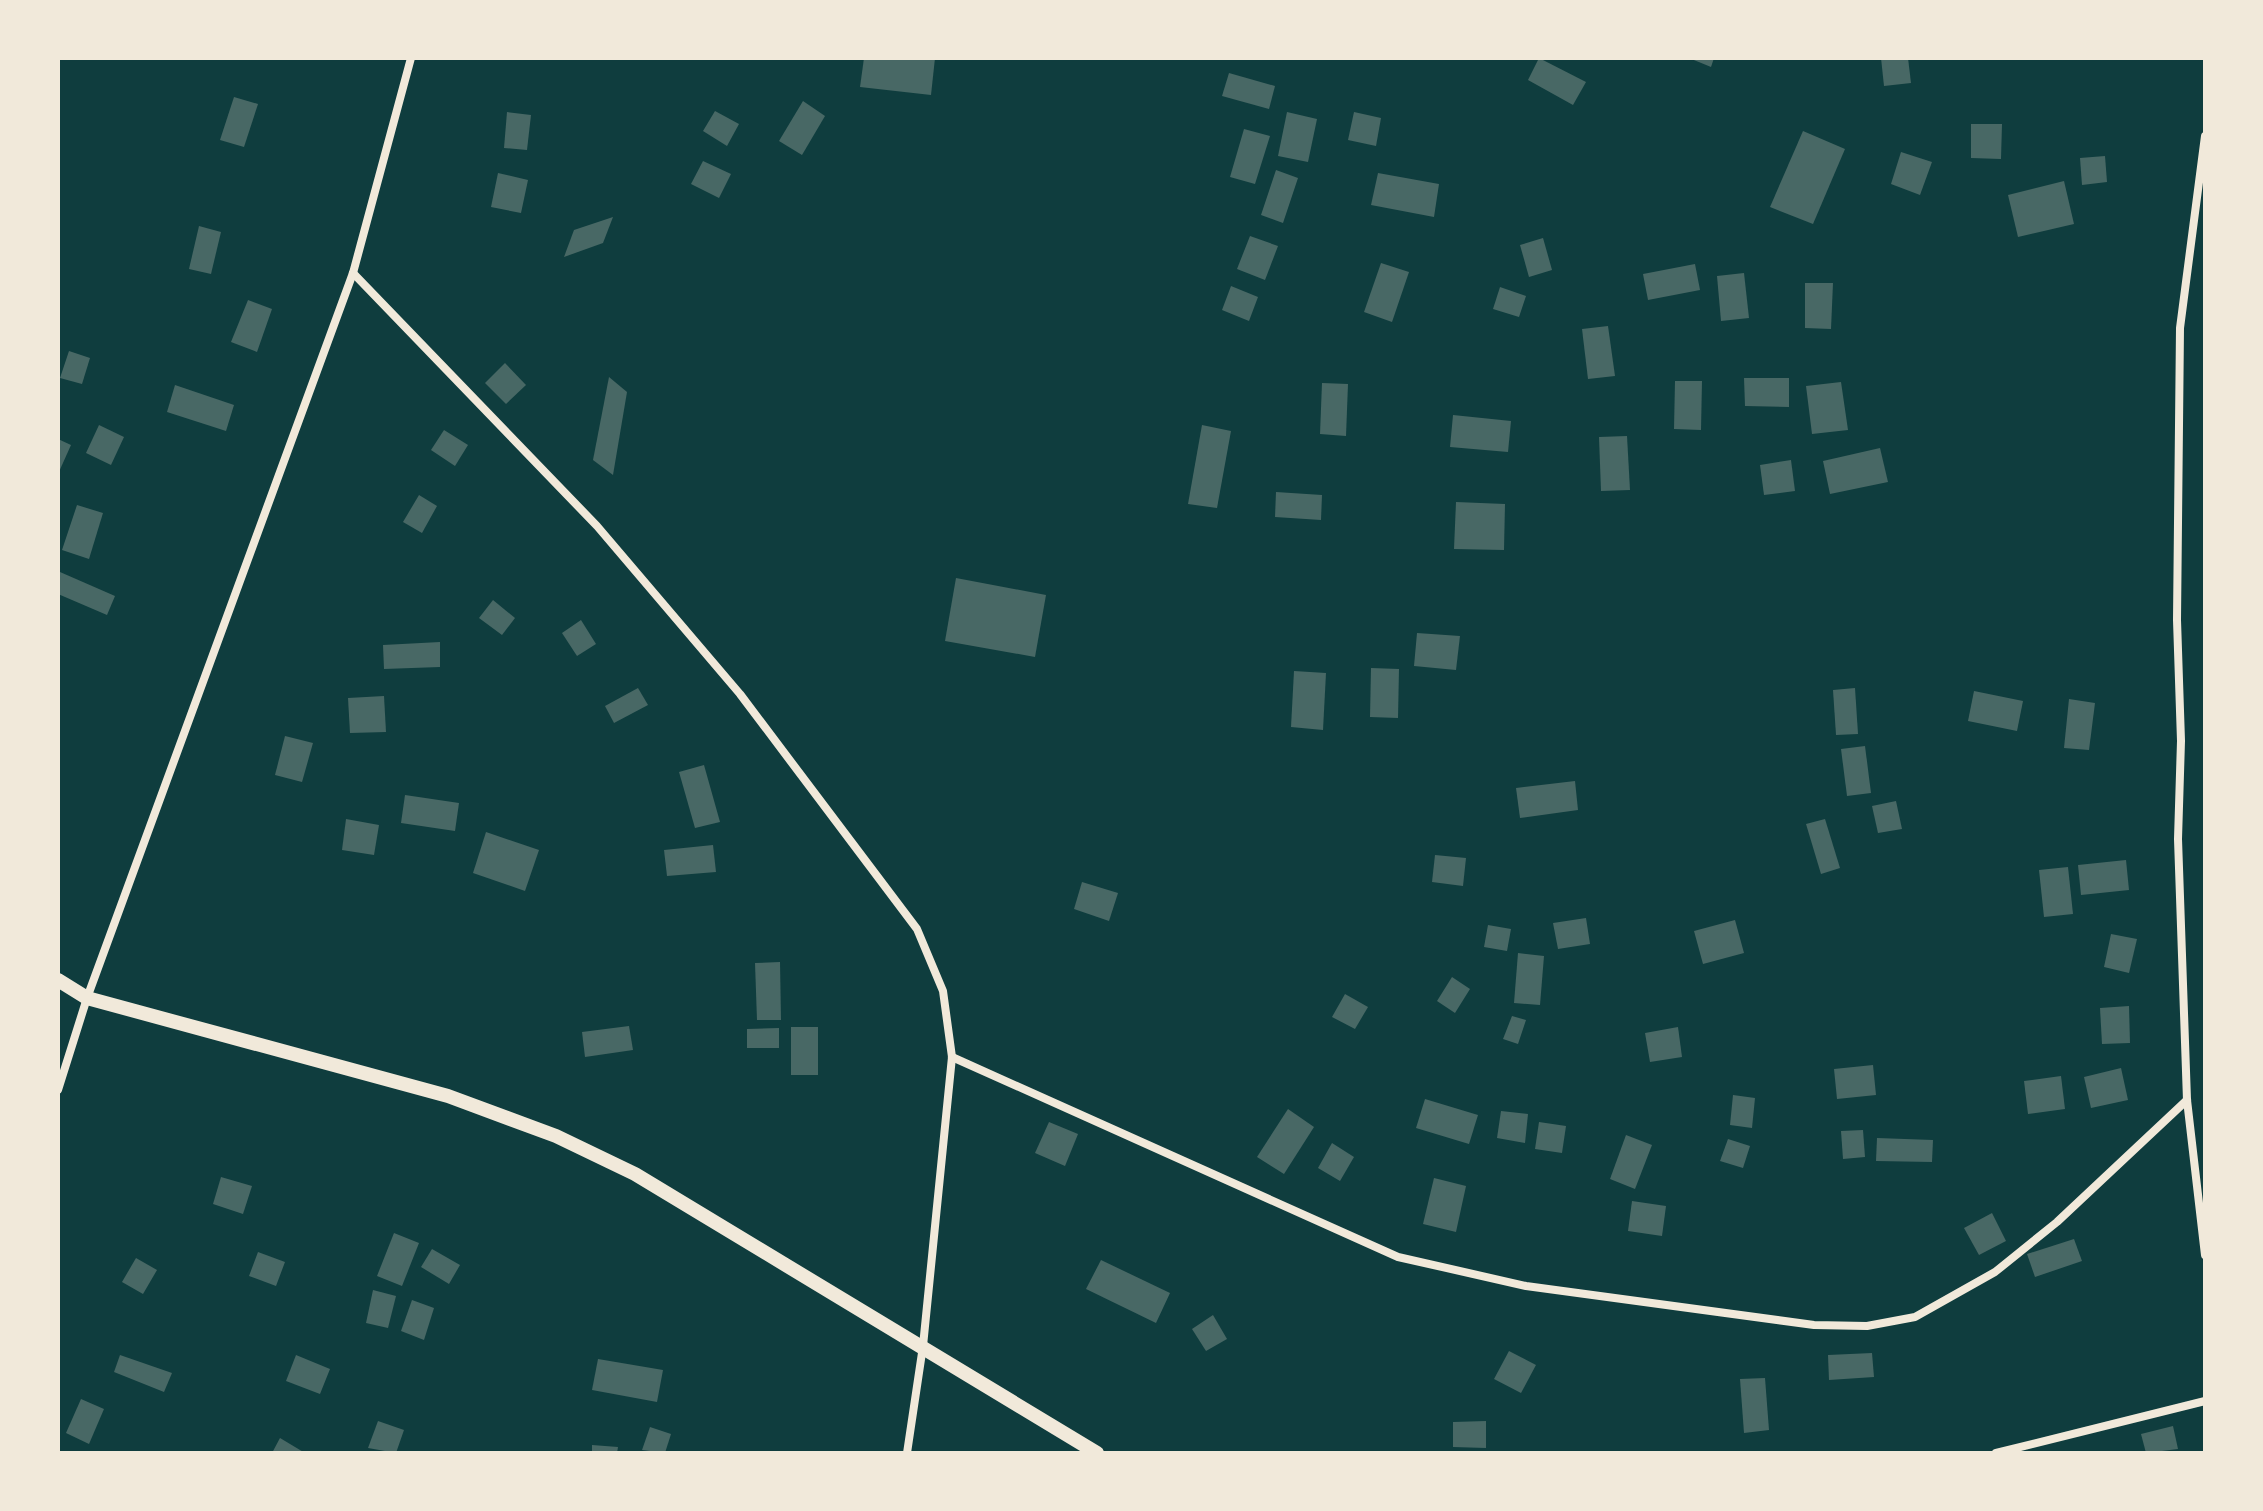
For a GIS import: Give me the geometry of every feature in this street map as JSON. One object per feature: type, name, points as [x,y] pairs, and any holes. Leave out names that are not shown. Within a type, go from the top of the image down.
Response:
[{"type":"street","points":[[58,1090],[87,998],[353,273],[411,58]]},
{"type":"street","points":[[2205,136],[2180,328],[2177,620],[2181,741],[2178,839],[2187,1100],[2205,1255]]},
{"type":"street","points":[[353,273],[597,526],[740,694],[917,929],[943,991],[952,1057],[923,1346],[907,1453]]},
{"type":"street","points":[[58,980],[87,998],[448,1096],[556,1136],[635,1174],[1097,1453]]},
{"type":"street","points":[[952,1057],[1398,1257],[1526,1286],[1814,1325],[1867,1326],[1915,1317],[1995,1272],[2057,1222],[2187,1100]]},
{"type":"street","points":[[1996,1453],[2205,1401]]},
{"type":"building","points":[[864,58],[935,58],[931,95],[860,87]]},
{"type":"building","points":[[1539,58],[1586,82],[1573,105],[1528,80]]},
{"type":"building","points":[[1689,58],[1714,58],[1711,67]]},
{"type":"building","points":[[1881,58],[1908,58],[1911,83],[1884,86]]},
{"type":"building","points":[[1229,73],[1275,86],[1269,109],[1222,96]]},
{"type":"building","points":[[234,97],[258,104],[244,147],[220,140]]},
{"type":"building","points":[[803,101],[825,116],[802,155],[779,141]]},
{"type":"building","points":[[715,111],[739,124],[727,146],[703,131]]},
{"type":"building","points":[[507,112],[531,115],[527,150],[504,148]]},
{"type":"building","points":[[1287,112],[1317,119],[1308,162],[1278,156]]},
{"type":"building","points":[[1354,112],[1381,118],[1376,146],[1348,140]]},
{"type":"building","points":[[1971,124],[2002,124],[2001,159],[1971,158]]},
{"type":"building","points":[[1244,129],[1270,136],[1255,184],[1230,177]]},
{"type":"building","points":[[1803,131],[1845,149],[1813,224],[1770,207]]},
{"type":"building","points":[[1901,152],[1932,162],[1920,195],[1891,184]]},
{"type":"building","points":[[2105,156],[2107,182],[2082,185],[2080,158]]},
{"type":"building","points":[[703,161],[731,174],[719,198],[691,184]]},
{"type":"building","points":[[1276,170],[1298,178],[1283,223],[1261,215]]},
{"type":"building","points":[[498,173],[528,180],[521,213],[491,207]]},
{"type":"building","points":[[1378,173],[1439,184],[1434,217],[1371,205]]},
{"type":"building","points":[[2064,181],[2074,224],[2018,237],[2008,195]]},
{"type":"building","points":[[613,217],[603,243],[564,257],[574,230]]},
{"type":"building","points":[[199,226],[221,232],[211,274],[189,269]]},
{"type":"building","points":[[1250,236],[1278,246],[1265,280],[1237,269]]},
{"type":"building","points":[[1543,238],[1552,270],[1529,277],[1520,245]]},
{"type":"building","points":[[1381,263],[1409,272],[1392,322],[1364,312]]},
{"type":"building","points":[[1695,264],[1700,290],[1648,300],[1643,274]]},
{"type":"building","points":[[1744,273],[1749,318],[1721,321],[1717,276]]},
{"type":"building","points":[[1805,283],[1833,283],[1831,329],[1805,328]]},
{"type":"building","points":[[1231,286],[1258,297],[1249,321],[1222,310]]},
{"type":"building","points":[[1500,287],[1526,296],[1519,317],[1493,309]]},
{"type":"building","points":[[248,300],[272,309],[257,352],[231,342]]},
{"type":"building","points":[[1608,326],[1615,376],[1588,379],[1582,329]]},
{"type":"building","points":[[69,351],[90,358],[82,384],[60,378]]},
{"type":"building","points":[[505,363],[526,385],[506,404],[485,383]]},
{"type":"building","points":[[609,377],[627,392],[613,475],[593,460]]},
{"type":"building","points":[[1744,378],[1789,378],[1789,407],[1745,406]]},
{"type":"building","points":[[1675,381],[1702,381],[1701,430],[1674,429]]},
{"type":"building","points":[[1841,382],[1848,430],[1812,434],[1806,386]]},
{"type":"building","points":[[1322,383],[1348,384],[1346,436],[1320,434]]},
{"type":"building","points":[[175,385],[234,405],[226,431],[167,412]]},
{"type":"building","points":[[1453,415],[1511,421],[1508,452],[1450,447]]},
{"type":"building","points":[[99,425],[124,437],[111,465],[86,453]]},
{"type":"building","points":[[1202,425],[1231,431],[1217,508],[1188,504]]},
{"type":"building","points":[[444,430],[468,445],[455,466],[431,450]]},
{"type":"building","points":[[1627,436],[1630,490],[1601,491],[1599,437]]},
{"type":"building","points":[[58,439],[71,445],[58,474]]},
{"type":"building","points":[[1880,448],[1888,482],[1830,494],[1823,461]]},
{"type":"building","points":[[1791,460],[1795,491],[1764,495],[1760,465]]},
{"type":"building","points":[[1276,492],[1322,495],[1321,520],[1275,517]]},
{"type":"building","points":[[419,495],[437,506],[422,533],[403,522]]},
{"type":"building","points":[[1456,502],[1505,504],[1504,550],[1454,549]]},
{"type":"building","points":[[77,505],[103,513],[89,559],[62,550]]},
{"type":"building","points":[[60,572],[115,596],[107,615],[58,594]]},
{"type":"building","points":[[956,578],[1046,595],[1035,657],[945,641]]},
{"type":"building","points":[[493,600],[515,618],[502,635],[479,618]]},
{"type":"building","points":[[581,620],[596,644],[577,656],[562,633]]},
{"type":"building","points":[[1417,633],[1460,636],[1456,670],[1414,666]]},
{"type":"building","points":[[440,642],[440,667],[384,669],[383,645]]},
{"type":"building","points":[[1371,668],[1399,669],[1398,718],[1370,717]]},
{"type":"building","points":[[1294,671],[1326,673],[1323,730],[1291,727]]},
{"type":"building","points":[[638,688],[648,705],[614,723],[605,706]]},
{"type":"building","points":[[1855,688],[1858,734],[1836,735],[1833,690]]},
{"type":"building","points":[[1974,691],[2023,701],[2017,731],[1968,721]]},
{"type":"building","points":[[384,696],[386,732],[350,733],[348,698]]},
{"type":"building","points":[[2069,699],[2095,703],[2089,750],[2064,748]]},
{"type":"building","points":[[285,736],[313,743],[302,782],[275,775]]},
{"type":"building","points":[[1865,746],[1871,793],[1847,796],[1841,749]]},
{"type":"building","points":[[704,765],[720,822],[695,828],[679,772]]},
{"type":"building","points":[[1575,781],[1578,810],[1520,818],[1516,788]]},
{"type":"building","points":[[405,795],[459,803],[455,831],[401,823]]},
{"type":"building","points":[[1896,801],[1902,829],[1878,833],[1872,806]]},
{"type":"building","points":[[346,819],[379,825],[374,855],[342,850]]},
{"type":"building","points":[[1825,819],[1840,868],[1821,874],[1806,824]]},
{"type":"building","points":[[486,832],[539,850],[525,891],[473,873]]},
{"type":"building","points":[[713,845],[716,872],[667,876],[664,850]]},
{"type":"building","points":[[1435,855],[1466,858],[1463,886],[1432,882]]},
{"type":"building","points":[[2126,860],[2129,890],[2081,895],[2078,865]]},
{"type":"building","points":[[2068,867],[2073,914],[2044,917],[2039,870]]},
{"type":"building","points":[[1082,882],[1118,893],[1109,921],[1074,909]]},
{"type":"building","points":[[1586,918],[1590,944],[1558,949],[1553,923]]},
{"type":"building","points":[[1735,920],[1744,953],[1703,964],[1694,931]]},
{"type":"building","points":[[1488,925],[1511,929],[1507,951],[1484,947]]},
{"type":"building","points":[[2111,934],[2137,939],[2129,973],[2104,967]]},
{"type":"building","points":[[1518,953],[1544,956],[1540,1005],[1514,1003]]},
{"type":"building","points":[[780,962],[781,1020],[757,1020],[755,963]]},
{"type":"building","points":[[1452,977],[1470,989],[1455,1013],[1437,1001]]},
{"type":"building","points":[[1345,994],[1368,1007],[1355,1029],[1332,1017]]},
{"type":"building","points":[[2129,1006],[2130,1043],[2102,1044],[2100,1008]]},
{"type":"building","points":[[1512,1016],[1526,1020],[1518,1044],[1503,1039]]},
{"type":"building","points":[[629,1026],[633,1050],[585,1057],[582,1032]]},
{"type":"building","points":[[791,1027],[818,1027],[818,1075],[791,1075]]},
{"type":"building","points":[[1678,1027],[1682,1057],[1650,1062],[1645,1033]]},
{"type":"building","points":[[779,1028],[779,1048],[747,1048],[747,1029]]},
{"type":"building","points":[[1873,1065],[1876,1095],[1837,1099],[1834,1069]]},
{"type":"building","points":[[2121,1068],[2128,1100],[2091,1108],[2084,1077]]},
{"type":"building","points":[[2061,1076],[2065,1109],[2028,1114],[2024,1081]]},
{"type":"building","points":[[1733,1095],[1755,1098],[1752,1128],[1730,1125]]},
{"type":"building","points":[[1425,1099],[1478,1115],[1469,1144],[1416,1128]]},
{"type":"building","points":[[1288,1109],[1314,1127],[1284,1174],[1257,1157]]},
{"type":"building","points":[[1501,1111],[1528,1114],[1525,1143],[1497,1138]]},
{"type":"building","points":[[1049,1122],[1078,1134],[1065,1166],[1035,1153]]},
{"type":"building","points":[[1539,1122],[1566,1126],[1562,1153],[1535,1149]]},
{"type":"building","points":[[1863,1130],[1865,1157],[1843,1159],[1841,1131]]},
{"type":"building","points":[[1626,1135],[1652,1145],[1635,1189],[1610,1179]]},
{"type":"building","points":[[1877,1138],[1933,1140],[1932,1162],[1876,1161]]},
{"type":"building","points":[[1728,1139],[1750,1146],[1743,1168],[1720,1161]]},
{"type":"building","points":[[1332,1143],[1354,1157],[1340,1181],[1318,1168]]},
{"type":"building","points":[[221,1177],[252,1186],[243,1214],[213,1204]]},
{"type":"building","points":[[1434,1178],[1466,1186],[1456,1232],[1423,1224]]},
{"type":"building","points":[[1632,1201],[1666,1206],[1662,1236],[1628,1231]]},
{"type":"building","points":[[1992,1213],[2006,1241],[1979,1255],[1964,1228]]},
{"type":"building","points":[[394,1233],[419,1243],[402,1286],[377,1276]]},
{"type":"building","points":[[2074,1239],[2082,1261],[2035,1277],[2027,1254]]},
{"type":"building","points":[[432,1249],[460,1265],[449,1284],[421,1267]]},
{"type":"building","points":[[258,1252],[285,1262],[276,1286],[249,1276]]},
{"type":"building","points":[[136,1258],[157,1270],[143,1294],[122,1282]]},
{"type":"building","points":[[1101,1260],[1170,1293],[1156,1323],[1086,1289]]},
{"type":"building","points":[[373,1290],[396,1296],[388,1328],[366,1323]]},
{"type":"building","points":[[412,1300],[434,1308],[424,1340],[401,1331]]},
{"type":"building","points":[[1213,1315],[1227,1339],[1206,1351],[1192,1329]]},
{"type":"building","points":[[1509,1351],[1536,1365],[1521,1393],[1494,1379]]},
{"type":"building","points":[[1872,1353],[1874,1377],[1829,1380],[1828,1355]]},
{"type":"building","points":[[120,1355],[172,1373],[164,1392],[114,1372]]},
{"type":"building","points":[[296,1355],[330,1369],[320,1394],[286,1381]]},
{"type":"building","points":[[598,1359],[663,1370],[657,1402],[592,1390]]},
{"type":"building","points":[[1765,1378],[1769,1430],[1744,1433],[1740,1379]]},
{"type":"building","points":[[81,1399],[104,1409],[89,1444],[66,1433]]},
{"type":"building","points":[[378,1421],[404,1430],[396,1453],[368,1448]]},
{"type":"building","points":[[1486,1421],[1486,1448],[1453,1447],[1453,1422]]},
{"type":"building","points":[[2173,1426],[2178,1449],[2146,1453],[2141,1434]]},
{"type":"building","points":[[650,1427],[671,1434],[665,1453],[642,1450]]},
{"type":"building","points":[[280,1438],[305,1453],[272,1453]]},
{"type":"building","points":[[592,1445],[618,1447],[617,1453],[592,1453]]}]
